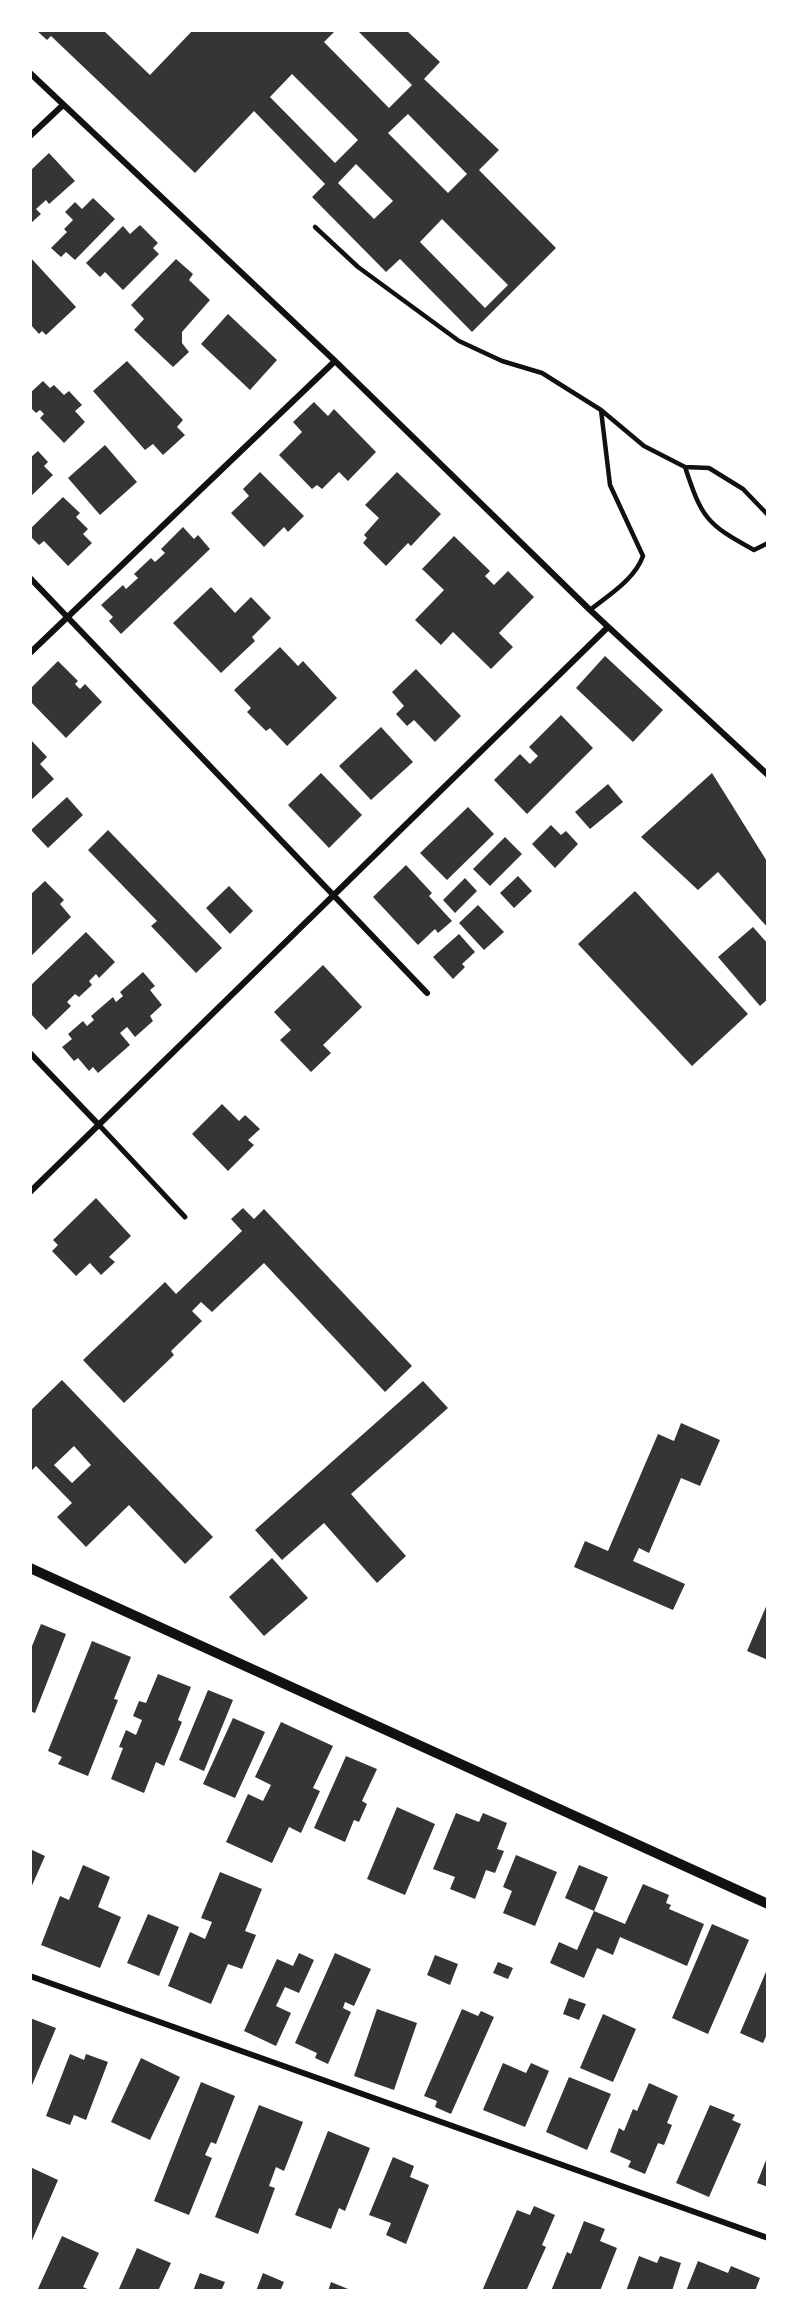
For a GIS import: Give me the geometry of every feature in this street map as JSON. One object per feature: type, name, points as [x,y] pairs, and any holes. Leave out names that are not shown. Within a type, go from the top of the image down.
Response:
[{"type":"street","points":[[30,73],[335,361],[590,610],[768,775]]},
{"type":"street","points":[[30,136],[63,105]]},
{"type":"street","points":[[30,653],[335,361]]},
{"type":"street","points":[[30,578],[428,993]]},
{"type":"street","points":[[30,1192],[608,627]]},
{"type":"street","points":[[30,1053],[185,1217]]},
{"type":"street","points":[[30,1568],[768,1904]]},
{"type":"street","points":[[30,1976],[768,2238]]},
{"type":"lane","points":[[315,227],[358,267],[459,340],[502,361],[542,373],[601,410],[644,446],[685,467],[709,468],[743,489],[768,515]]},
{"type":"lane","points":[[590,610],[621,585],[640,565],[643,556],[610,485],[601,410]]},
{"type":"lane","points":[[685,467],[699,507],[720,531],[754,550],[768,543]]},
{"type":"building","points":[[36,30],[103,30],[150,75],[193,30],[336,30],[324,42],[389,108],[412,85],[357,30],[406,30],[440,62],[424,79],[499,150],[479,170],[556,248],[472,332],[400,259],[386,272],[312,197],[325,184],[254,111],[195,173],[51,36],[47,40]],"holes":[[[292,74],[358,140],[335,163],[270,97]],[[408,114],[467,174],[448,193],[388,133]],[[356,164],[393,201],[374,219],[338,183]],[[442,219],[508,285],[485,308],[420,242]]]},
{"type":"building","points":[[49,153],[75,181],[49,204],[46,200],[36,209],[41,214],[30,224],[30,171]]},
{"type":"building","points":[[93,198],[115,219],[75,260],[66,252],[61,257],[51,248],[67,232],[64,229],[73,220],[65,212],[75,202],[82,209]]},
{"type":"building","points":[[140,225],[158,243],[153,248],[159,254],[123,290],[105,272],[100,277],[86,263],[123,226],[130,234]]},
{"type":"building","points":[[30,257],[76,307],[46,335],[42,331],[39,334],[30,324]]},
{"type":"building","points":[[176,259],[193,274],[189,280],[210,300],[182,332],[182,343],[189,352],[173,367],[134,330],[144,319],[131,305]]},
{"type":"building","points":[[228,314],[277,360],[250,390],[201,344]]},
{"type":"building","points":[[127,361],[183,420],[177,427],[185,435],[163,455],[153,444],[145,450],[93,391]]},
{"type":"building","points":[[43,381],[50,388],[54,385],[64,395],[69,391],[82,405],[75,411],[85,422],[64,443],[40,418],[44,414],[40,410],[36,413],[30,407],[30,393]]},
{"type":"building","points":[[314,402],[328,416],[334,409],[376,452],[348,481],[339,472],[322,489],[317,485],[312,489],[279,455],[302,432],[293,422]]},
{"type":"building","points":[[105,445],[137,482],[100,515],[68,478]]},
{"type":"building","points":[[38,451],[48,462],[44,466],[53,475],[30,497],[30,458]]},
{"type":"building","points":[[260,472],[304,516],[288,532],[284,527],[264,547],[231,513],[249,496],[243,489]]},
{"type":"building","points":[[397,472],[441,514],[411,546],[408,543],[386,566],[363,543],[367,538],[364,535],[379,518],[365,505]]},
{"type":"building","points":[[63,497],[80,513],[76,517],[88,529],[83,534],[92,543],[68,566],[44,541],[39,545],[30,536],[30,529]]},
{"type":"building","points":[[183,527],[194,539],[198,535],[210,549],[121,634],[109,621],[113,617],[101,605],[123,585],[126,589],[138,578],[134,574],[151,558],[155,562],[165,553],[161,549]]},
{"type":"building","points":[[454,536],[490,571],[485,576],[494,585],[508,571],[534,597],[499,633],[513,647],[491,669],[453,632],[441,645],[415,620],[444,590],[422,569]]},
{"type":"building","points":[[211,587],[235,613],[251,597],[271,618],[252,637],[255,641],[221,673],[173,623]]},
{"type":"building","points":[[280,647],[298,666],[303,661],[337,698],[287,746],[270,728],[266,731],[247,712],[251,708],[234,690]]},
{"type":"building","points":[[605,656],[663,710],[633,742],[576,688]]},
{"type":"building","points":[[58,661],[78,681],[75,684],[80,689],[85,684],[102,702],[66,738],[30,701],[30,689]]},
{"type":"building","points":[[416,669],[461,716],[435,742],[414,720],[407,726],[396,714],[404,706],[392,692]]},
{"type":"building","points":[[561,715],[593,748],[527,814],[494,780],[520,754],[530,764],[538,756],[529,747]]},
{"type":"building","points":[[381,727],[413,762],[371,800],[339,766]]},
{"type":"building","points":[[30,739],[47,757],[40,764],[54,779],[30,801]]},
{"type":"building","points":[[321,773],[362,815],[329,848],[288,805]]},
{"type":"building","points":[[712,773],[768,863],[768,928],[718,872],[698,890],[641,837]]},
{"type":"building","points":[[608,784],[623,802],[590,829],[575,812]]},
{"type":"building","points":[[67,797],[83,815],[48,848],[31,830]]},
{"type":"building","points":[[468,807],[494,834],[447,880],[420,853]]},
{"type":"building","points":[[551,825],[561,835],[566,831],[578,844],[555,868],[532,844]]},
{"type":"building","points":[[108,830],[222,948],[196,973],[151,926],[157,921],[88,850]]},
{"type":"building","points":[[505,837],[522,854],[490,886],[473,869]]},
{"type":"building","points":[[406,865],[432,893],[429,896],[452,921],[438,933],[435,929],[418,945],[373,897]]},
{"type":"building","points":[[518,876],[532,891],[514,908],[500,893]]},
{"type":"building","points":[[465,878],[477,891],[455,913],[443,900]]},
{"type":"building","points":[[45,881],[64,900],[60,904],[71,917],[30,957],[30,895]]},
{"type":"building","points":[[229,886],[253,911],[230,934],[206,908]]},
{"type":"building","points":[[635,891],[748,1014],[692,1066],[578,944]]},
{"type":"building","points":[[478,905],[504,932],[484,950],[459,923]]},
{"type":"building","points":[[753,927],[768,944],[768,999],[760,1006],[718,957]]},
{"type":"building","points":[[86,932],[115,962],[99,978],[96,974],[89,981],[92,985],[79,997],[75,994],[67,1002],[71,1006],[46,1030],[30,1013],[30,986]]},
{"type":"building","points":[[459,934],[475,952],[462,964],[465,967],[453,979],[433,957]]},
{"type":"building","points":[[323,965],[362,1007],[323,1045],[331,1053],[311,1072],[280,1040],[291,1030],[274,1012]]},
{"type":"building","points":[[143,972],[155,986],[150,990],[162,1005],[150,1016],[153,1021],[135,1037],[127,1027],[120,1033],[130,1045],[98,1073],[93,1067],[89,1071],[78,1058],[74,1061],[62,1047],[72,1039],[68,1034],[83,1021],[87,1026],[94,1020],[91,1016],[113,997],[116,1002],[123,996],[120,992]]},
{"type":"building","points":[[222,1104],[239,1121],[245,1115],[260,1129],[248,1140],[254,1145],[228,1171],[192,1134]]},
{"type":"building","points":[[96,1198],[131,1236],[109,1257],[115,1262],[101,1275],[90,1263],[76,1276],[52,1251],[58,1245],[53,1240]]},
{"type":"building","points":[[243,1208],[254,1219],[264,1209],[412,1366],[385,1392],[264,1263],[212,1312],[201,1302],[192,1311],[202,1321],[171,1351],[174,1355],[124,1403],[83,1360],[165,1282],[176,1294],[242,1231],[231,1219]]},
{"type":"building","points":[[62,1380],[213,1537],[185,1564],[129,1505],[86,1547],[57,1517],[72,1503],[36,1466],[30,1472],[30,1411]],"holes":[[[74,1446],[91,1465],[72,1483],[54,1465]]]},
{"type":"building","points":[[423,1381],[448,1408],[351,1494],[406,1556],[377,1583],[324,1523],[282,1560],[255,1530]]},
{"type":"building","points":[[681,1423],[720,1440],[700,1486],[681,1478],[649,1553],[639,1548],[633,1561],[685,1584],[673,1610],[574,1567],[585,1541],[608,1551],[658,1434],[674,1441]]},
{"type":"building","points":[[272,1558],[308,1598],[264,1636],[229,1597]]},
{"type":"building","points":[[768,1602],[768,1660],[747,1651]]},
{"type":"building","points":[[41,1624],[66,1634],[35,1713],[30,1711],[30,1651]]},
{"type":"building","points":[[92,1641],[131,1657],[114,1699],[118,1700],[88,1776],[58,1764],[62,1757],[48,1751]]},
{"type":"building","points":[[158,1674],[191,1687],[178,1720],[182,1722],[164,1766],[156,1762],[144,1793],[111,1779],[123,1748],[119,1747],[126,1730],[136,1735],[142,1720],[133,1716],[139,1701],[146,1703]]},
{"type":"building","points":[[208,1690],[233,1700],[204,1771],[179,1760]]},
{"type":"building","points":[[233,1718],[265,1732],[235,1798],[203,1784]]},
{"type":"building","points":[[281,1722],[333,1746],[313,1788],[320,1791],[301,1833],[289,1827],[272,1863],[226,1842],[248,1794],[263,1801],[271,1785],[255,1777]]},
{"type":"building","points":[[346,1756],[377,1769],[362,1801],[367,1804],[359,1822],[354,1820],[345,1842],[314,1828]]},
{"type":"building","points":[[397,1807],[435,1824],[405,1895],[367,1879]]},
{"type":"building","points":[[456,1813],[479,1822],[483,1813],[507,1823],[497,1849],[504,1851],[495,1873],[486,1870],[475,1899],[450,1889],[455,1877],[433,1869]]},
{"type":"building","points":[[30,1849],[45,1856],[30,1890]]},
{"type":"building","points":[[516,1855],[557,1872],[535,1926],[503,1913],[512,1891],[503,1887]]},
{"type":"building","points":[[83,1865],[110,1877],[98,1907],[121,1917],[100,1968],[41,1945],[60,1896],[69,1900]]},
{"type":"building","points":[[579,1865],[608,1877],[594,1911],[565,1898]]},
{"type":"building","points":[[220,1872],[262,1889],[245,1931],[256,1935],[242,1969],[228,1964],[211,2004],[168,1986],[190,1932],[205,1939],[212,1922],[201,1918]]},
{"type":"building","points":[[643,1884],[669,1895],[666,1903],[671,1905],[669,1909],[704,1924],[687,1966],[620,1937],[613,1955],[597,1948],[584,1978],[550,1963],[559,1942],[577,1950],[594,1911],[625,1924]]},
{"type":"building","points":[[148,1914],[179,1927],[159,1976],[127,1963]]},
{"type":"building","points":[[712,1924],[749,1940],[708,2034],[672,2018]]},
{"type":"building","points":[[299,1953],[314,1960],[299,1993],[285,1987],[276,2006],[291,2013],[276,2046],[244,2031],[277,1959],[293,1966]]},
{"type":"building","points":[[335,1953],[371,1969],[354,2006],[345,2002],[343,2008],[351,2012],[328,2064],[315,2058],[317,2053],[295,2043]]},
{"type":"building","points":[[435,1955],[458,1964],[450,1985],[427,1975]]},
{"type":"building","points":[[498,1962],[513,1968],[508,1979],[493,1973]]},
{"type":"building","points":[[768,1967],[768,2032],[763,2043],[740,2033]]},
{"type":"building","points":[[569,1998],[586,2004],[579,2020],[563,2014]]},
{"type":"building","points":[[377,2009],[417,2023],[394,2090],[354,2076]]},
{"type":"building","points":[[462,2009],[478,2016],[481,2011],[494,2017],[451,2114],[435,2107],[437,2101],[424,2096]]},
{"type":"building","points":[[603,2014],[636,2029],[613,2082],[580,2068]]},
{"type":"building","points":[[30,2018],[56,2028],[30,2090]]},
{"type":"building","points":[[70,2054],[84,2060],[86,2054],[108,2062],[86,2120],[74,2115],[70,2125],[46,2116]]},
{"type":"building","points":[[141,2058],[180,2077],[150,2140],[111,2122]]},
{"type":"building","points":[[503,2063],[526,2073],[531,2063],[549,2071],[525,2127],[483,2110]]},
{"type":"building","points":[[569,2077],[611,2094],[587,2150],[546,2132]]},
{"type":"building","points":[[201,2082],[235,2096],[216,2144],[211,2142],[205,2155],[212,2158],[189,2215],[154,2201]]},
{"type":"building","points":[[649,2083],[678,2096],[667,2123],[672,2125],[664,2145],[658,2143],[645,2174],[628,2167],[631,2161],[610,2152],[619,2128],[624,2131],[633,2109],[637,2111]]},
{"type":"building","points":[[259,2105],[303,2122],[284,2171],[276,2167],[269,2186],[275,2188],[258,2234],[215,2217]]},
{"type":"building","points":[[710,2105],[735,2115],[732,2120],[741,2124],[709,2197],[676,2183]]},
{"type":"building","points":[[328,2131],[370,2148],[345,2211],[339,2208],[331,2229],[295,2215]]},
{"type":"building","points":[[768,2155],[768,2187],[757,2183]]},
{"type":"building","points":[[393,2157],[414,2166],[410,2177],[429,2185],[406,2244],[386,2235],[391,2223],[369,2215]]},
{"type":"building","points":[[30,2167],[58,2180],[30,2245]]},
{"type":"building","points":[[534,2206],[555,2215],[542,2245],[546,2247],[526,2291],[482,2291],[517,2210],[530,2215]]},
{"type":"building","points":[[584,2221],[605,2229],[600,2241],[617,2248],[600,2291],[551,2291],[567,2252],[571,2254]]},
{"type":"building","points":[[62,2236],[99,2253],[83,2287],[92,2291],[37,2291]]},
{"type":"building","points":[[137,2248],[171,2263],[158,2291],[118,2291]]},
{"type":"building","points":[[639,2256],[657,2263],[660,2256],[681,2263],[672,2291],[626,2291]]},
{"type":"building","points":[[698,2261],[728,2273],[731,2266],[760,2278],[755,2291],[686,2291]]},
{"type":"building","points":[[200,2273],[225,2282],[221,2291],[193,2291]]},
{"type":"building","points":[[263,2273],[284,2282],[280,2291],[256,2291]]},
{"type":"building","points":[[331,2282],[353,2291],[328,2291]]}]
